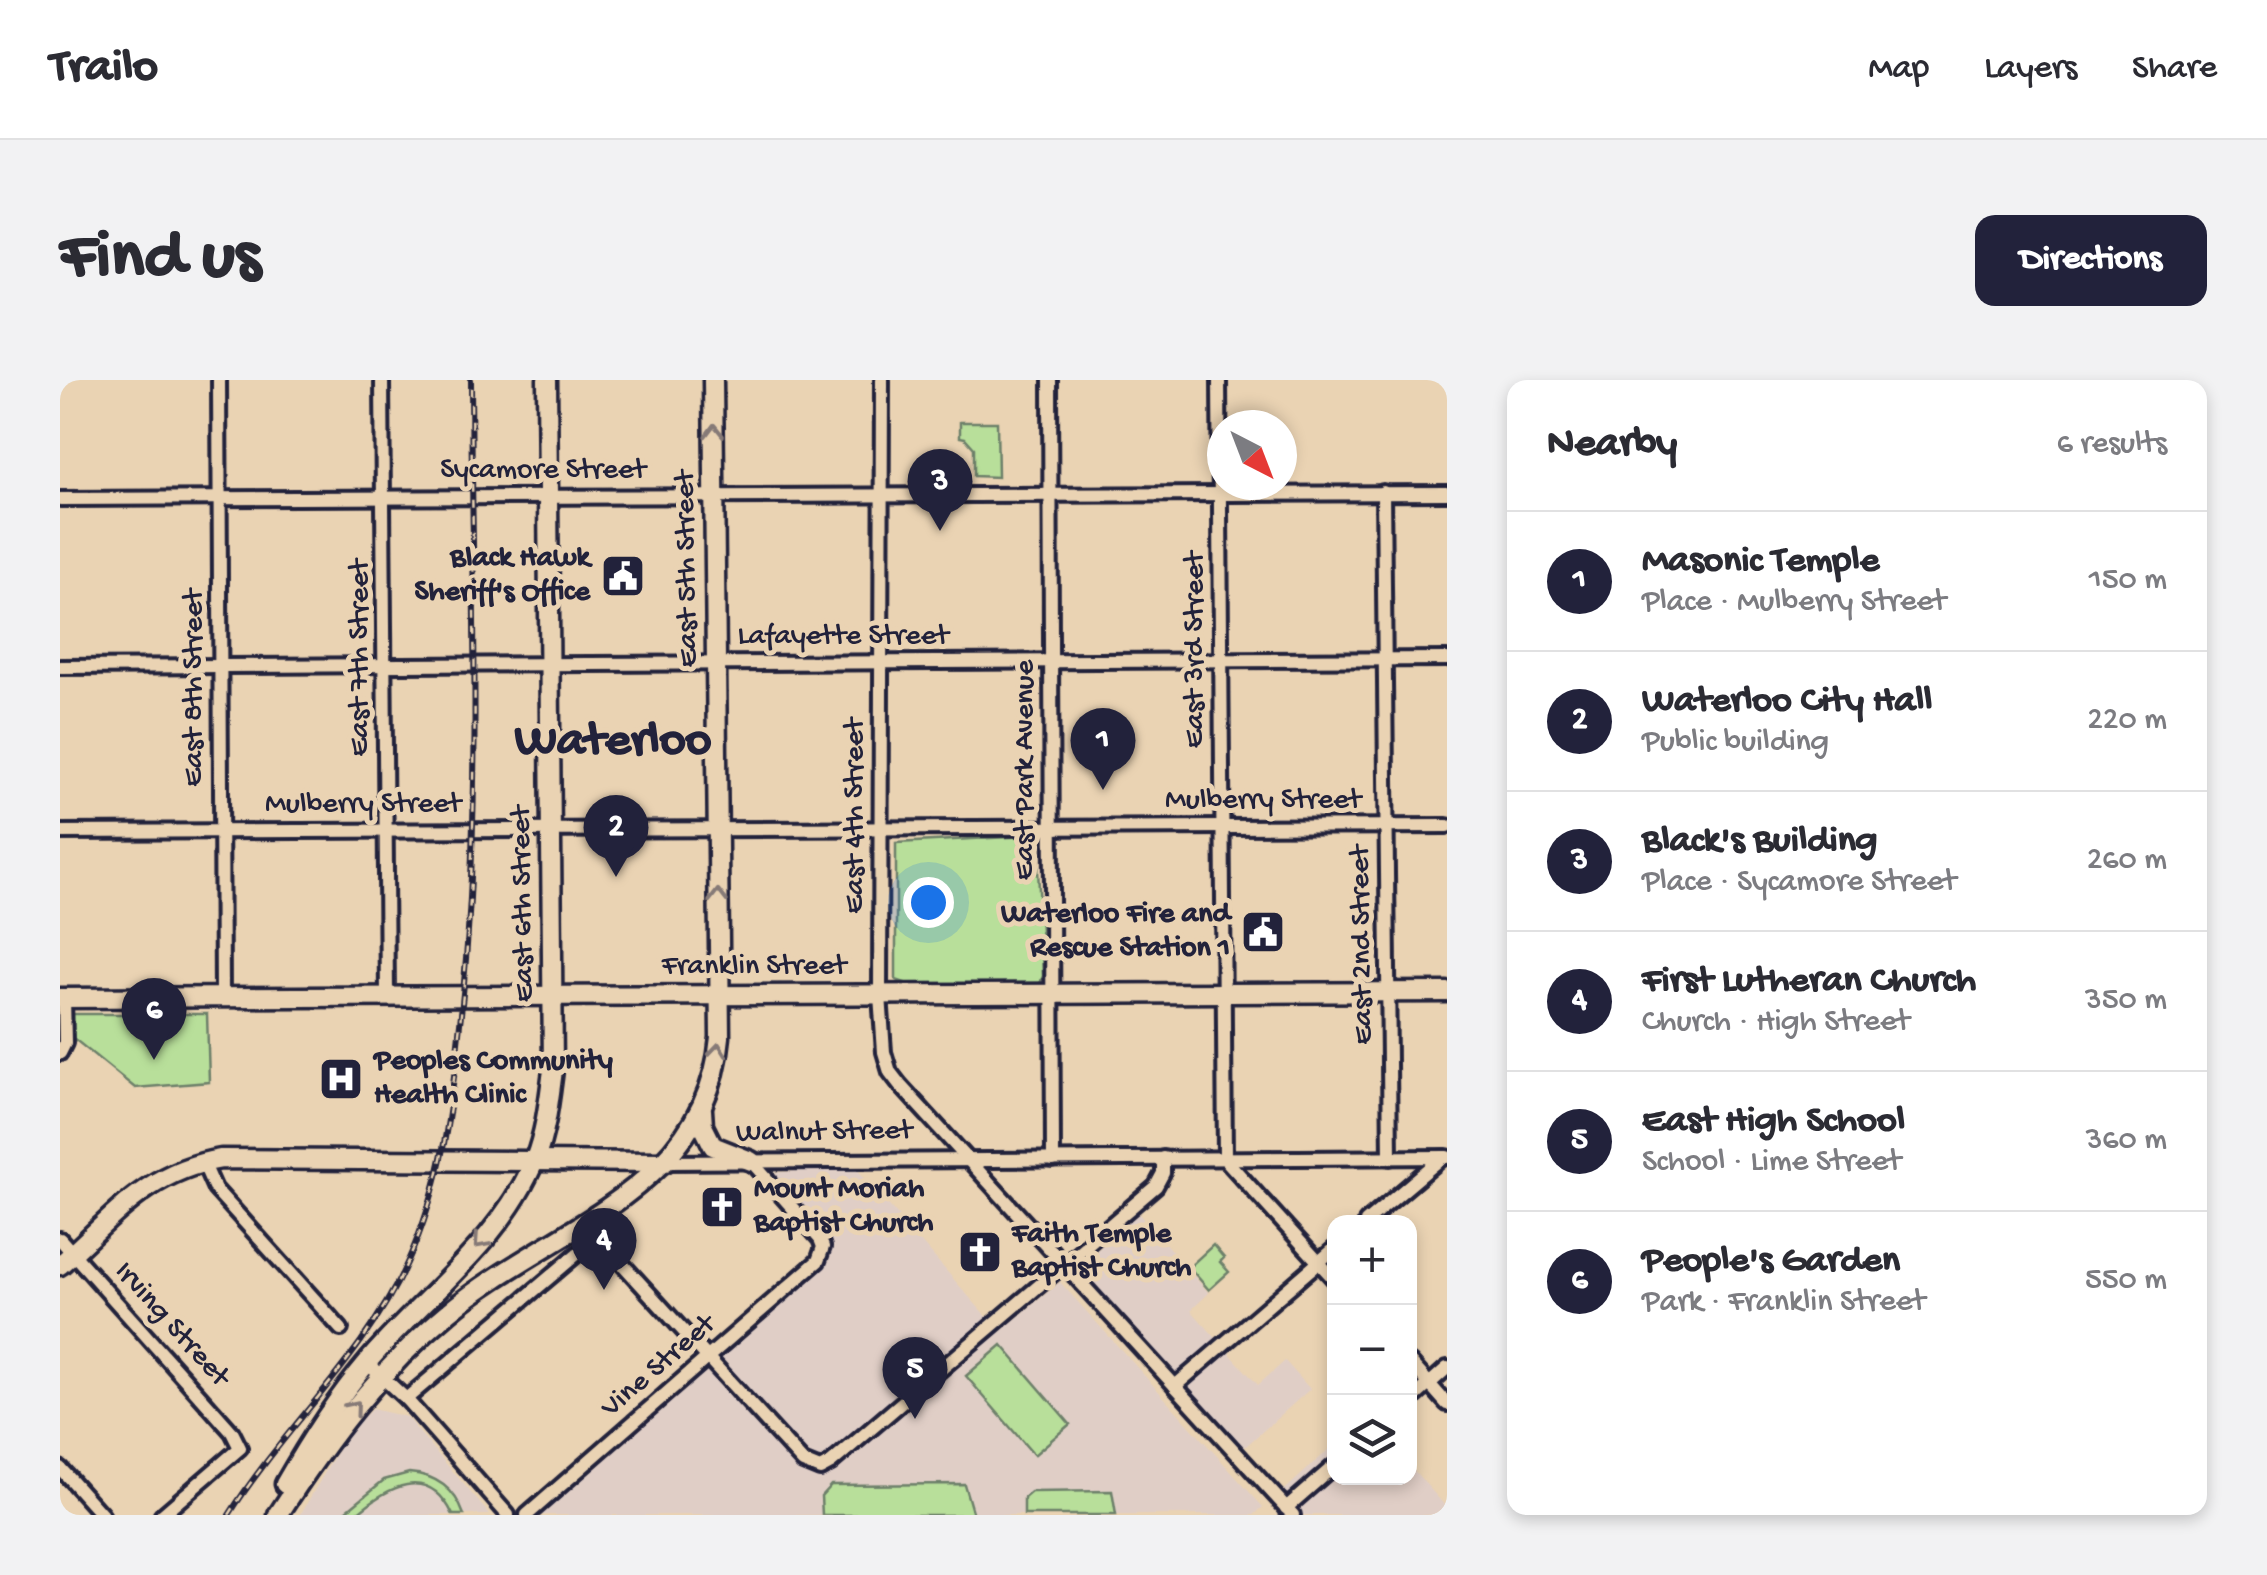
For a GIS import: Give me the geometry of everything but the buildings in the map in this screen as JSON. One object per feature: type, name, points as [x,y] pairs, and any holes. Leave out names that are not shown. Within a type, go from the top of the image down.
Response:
[{"type":"main road","name":"East 6th Street","points":[[374,1369],[514,1199],[534,1161],[546,1120],[551,1086],[552,994],[547,380]]},
{"type":"main road","name":"East 5th Street","points":[[374,1369],[466,1297],[619,1200],[664,1162],[690,1131],[702,1109],[718,1055],[720,993],[714,380]]},
{"type":"main road","name":"Franklin Street","points":[[62,998],[1447,992]]},
{"type":"main road","points":[[702,1109],[702,1126],[713,1146],[751,1160]]},
{"type":"main road","name":"Walnut Street","points":[[64,1252],[141,1191],[180,1168],[221,1159],[664,1162]]},
{"type":"main road","points":[[267,1515],[326,1415],[374,1369]]},
{"type":"main road","points":[[278,1515],[374,1369]]},
{"type":"street","name":"East 8th Street","points":[[219,380],[222,995]]},
{"type":"street","name":"East 7th Street","points":[[382,380],[387,996]]},
{"type":"street","name":"East 4th Street","points":[[882,380],[880,994],[884,1052],[890,1072],[1290,1512]]},
{"type":"street","name":"East Park Avenue","points":[[1050,380],[1053,1160]]},
{"type":"street","name":"East 3rd Street","points":[[1219,380],[1219,410]]},
{"type":"street","name":"East 2nd Street","points":[[1383,492],[1390,1158]]},
{"type":"street","name":"Sycamore Street","points":[[1297,493],[1447,492]]},
{"type":"street","name":"Sycamore Street","points":[[60,499],[1207,493]]},
{"type":"street","name":"East 3rd Street","points":[[1220,500],[1225,1159]]},
{"type":"street","name":"Lafayette Street","points":[[60,667],[1447,658]]},
{"type":"street","name":"Mulberry Street","points":[[60,832],[1447,826]]},
{"type":"street","points":[[60,1053],[65,1043],[62,998]]},
{"type":"street","name":"Walnut Street","points":[[664,1162],[1445,1157]]},
{"type":"street","points":[[1375,1215],[1445,1157]]},
{"type":"street","points":[[406,1399],[577,1254],[598,1248],[616,1257],[803,1462],[813,1469],[829,1466],[1156,1186],[1163,1173],[1164,1158]]},
{"type":"street","points":[[1225,1159],[1327,1270]]},
{"type":"street","name":"Vine Street","points":[[527,1515],[814,1267],[822,1254],[820,1239],[751,1160]]},
{"type":"street","points":[[203,1162],[216,1189],[341,1329]]},
{"type":"street","name":"Irving Street","points":[[64,1252],[232,1432],[240,1448],[162,1515]]},
{"type":"street","points":[[1175,1386],[1327,1256]]},
{"type":"street","points":[[1416,1395],[1447,1368]]},
{"type":"street","points":[[374,1369],[406,1399],[508,1515]]},
{"type":"street","points":[[1417,1370],[1447,1404]]},
{"type":"street","points":[[60,1468],[102,1515]]},
{"type":"street","points":[[1290,1512],[1327,1473]]},
{"type":"shaded area","points":[[855,1167],[1000,1332],[1060,1282],[1263,1507],[1254,1515],[536,1515],[828,1261],[830,1241],[769,1173]]},
{"type":"shaded area","points":[[1138,1213],[1209,1293],[1191,1310],[1258,1385],[1285,1361],[1310,1389],[1236,1455],[1073,1272]]},
{"type":"shaded area","points":[[372,1409],[406,1417],[490,1515],[300,1515],[349,1431]]},
{"type":"shaded area","points":[[1327,1451],[1327,1485],[1417,1485],[1417,1474],[1447,1508],[1447,1515],[1293,1515],[1277,1497]]},
{"type":"green space","points":[[960,422],[997,422],[998,477],[974,476],[974,448],[960,437]]},
{"type":"green space","points":[[1029,836],[1037,847],[1043,976],[1040,983],[908,984],[896,980],[896,843]]},
{"type":"green space","points":[[73,1014],[207,1014],[209,1082],[135,1088],[73,1038]]},
{"type":"green space","points":[[1213,1245],[1229,1272],[1209,1290],[1189,1267]]},
{"type":"green space","points":[[1002,1345],[1070,1424],[1034,1455],[966,1376]]},
{"type":"green space","points":[[409,1473],[443,1485],[464,1515],[453,1515],[432,1489],[407,1485],[380,1496],[355,1515],[341,1515],[384,1480]]},
{"type":"green space","points":[[964,1484],[973,1515],[822,1515],[821,1496],[831,1485]]},
{"type":"green space","points":[[1112,1491],[1116,1515],[1024,1515],[1024,1498],[1031,1492]]},
{"type":"railway","points":[[229,1515],[369,1330],[407,1263],[438,1172],[458,1046],[472,856],[475,697],[471,380]]},
{"type":"place","name":"Black's Building","points":[[940,531]]},
{"type":"place","name":"Black Hawk Sheriff's Office","points":[[623,576]]},
{"type":"place","name":"Masonic Temple","points":[[1103,790]]},
{"type":"place","name":"Waterloo City Hall","points":[[616,877]]},
{"type":"place","name":"Waterloo Fire and Rescue Station 1","points":[[1263,932]]},
{"type":"place","name":"People's Garden","points":[[154,1060]]},
{"type":"place","name":"Peoples Community Health Clinic","points":[[341,1079]]},
{"type":"place","name":"Mount Moriah Baptist Church","points":[[722,1207]]},
{"type":"place","name":"Faith Temple Baptist Church","points":[[980,1252]]},
{"type":"place","name":"First Lutheran Church","points":[[604,1290]]},
{"type":"place","name":"East High School","points":[[915,1419]]},
{"type":"district","name":"Waterloo","points":[[613,742]]}]
